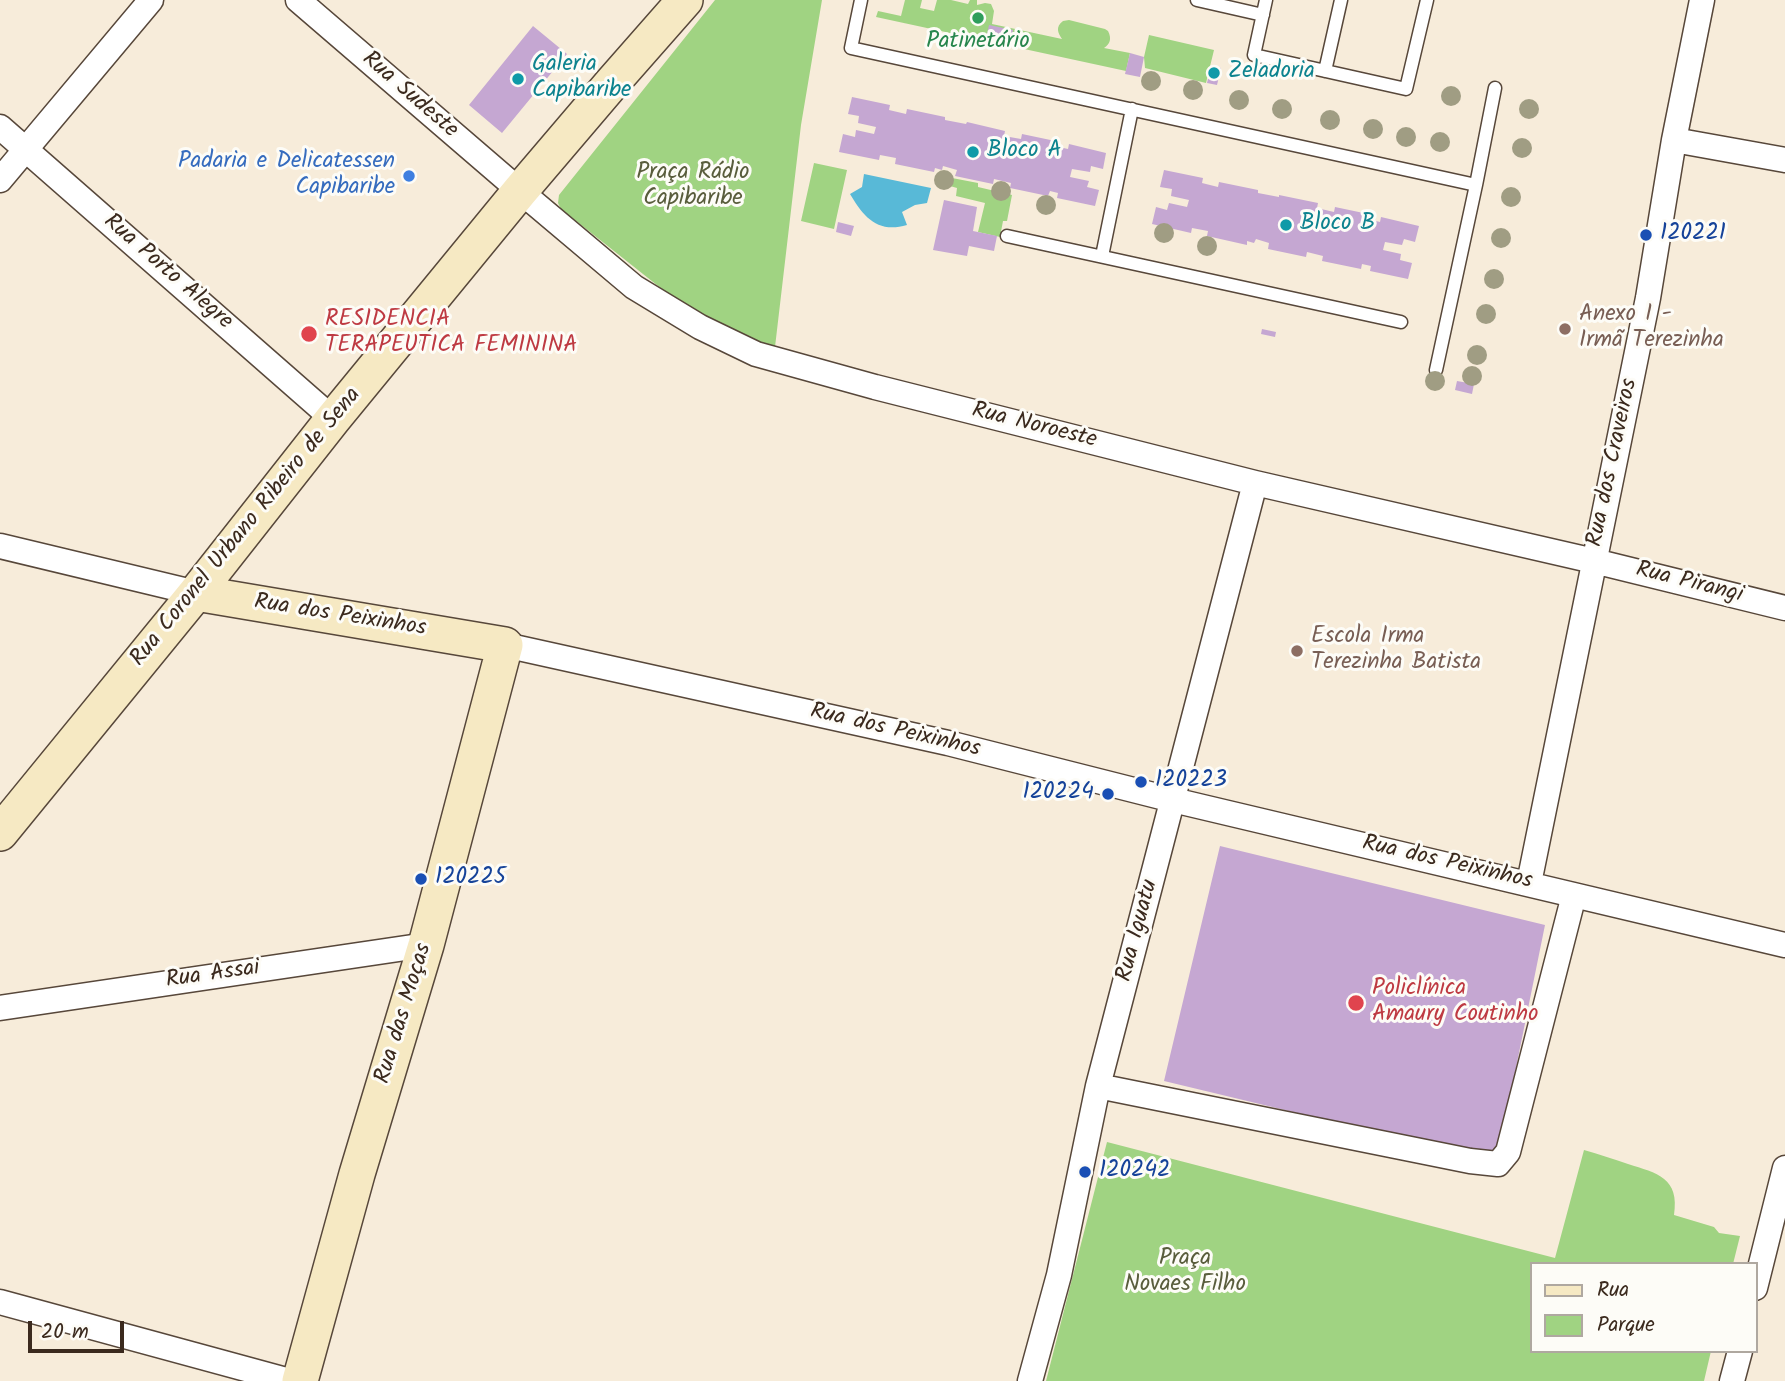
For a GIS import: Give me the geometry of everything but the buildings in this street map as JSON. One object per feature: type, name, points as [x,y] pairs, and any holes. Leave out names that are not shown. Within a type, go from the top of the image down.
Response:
[{"type":"street","points":[[0,180],[151,0]]},
{"type":"street","name":"Rua Sudeste","points":[[298,0],[520,191]]},
{"type":"street","name":"Rua Coronel Urbano Ribeiro de Sena","points":[[0,833],[520,191],[685,0]]},
{"type":"street","name":"Rua dos Craveiros","points":[[1529,883],[1648,298],[1674,140],[1702,0]]},
{"type":"street","name":"Rua Porto Alegre","points":[[0,127],[333,419]]},
{"type":"street","points":[[1674,140],[1785,160]]},
{"type":"street","name":"Rua Noroeste","points":[[520,191],[634,287],[700,327],[756,354],[875,387],[1255,483],[1594,561]]},
{"type":"street","name":"Rua Iguatu","points":[[1030,1381],[1059,1275],[1098,1086],[1255,483]]},
{"type":"street","name":"Rua dos Peixinhos","points":[[0,546],[196,593],[505,645],[948,743],[1173,800],[1785,945]]},
{"type":"street","name":"Rua Pirangi","points":[[1594,561],[1785,608]]},
{"type":"street","name":"Rua das Moças","points":[[300,1381],[357,1174],[426,945],[505,645]]},
{"type":"street","points":[[1098,1086],[1470,1161],[1498,1164],[1508,1152],[1574,895]]},
{"type":"street","name":"Rua Assai","points":[[0,1008],[426,945]]},
{"type":"street","points":[[1757,1281],[1785,1168]]},
{"type":"street","points":[[0,1302],[290,1381]]},
{"type":"street","points":[[1732,1381],[1739,1353]]},
{"type":"lane","points":[[861,0],[851,48],[1476,184]]},
{"type":"lane","points":[[1197,0],[1263,15]]},
{"type":"lane","points":[[1266,0],[1254,55],[1406,89],[1427,0]]},
{"type":"lane","points":[[1325,71],[1341,0]]},
{"type":"lane","points":[[1436,370],[1495,88]]},
{"type":"lane","points":[[1102,256],[1132,109]]},
{"type":"lane","points":[[1007,236],[1401,322]]},
{"type":"green space","name":"Praça Rádio Capibaribe","points":[[715,0],[822,0],[801,125],[775,347],[718,325],[672,297],[561,209],[558,203],[559,195]]},
{"type":"green space","points":[[905,0],[922,0],[920,8],[934,11],[937,0],[968,4],[970,0],[977,0],[977,5],[991,4],[994,11],[992,24],[1062,39],[1058,28],[1063,21],[1069,20],[1105,29],[1110,39],[1104,48],[1130,53],[1126,71],[876,17],[878,11],[901,16]]},
{"type":"green space","points":[[1149,35],[1214,50],[1206,83],[1145,68],[1144,57]]},
{"type":"green space","points":[[814,163],[847,170],[834,229],[801,221]]},
{"type":"green space","points":[[952,178],[978,183],[978,187],[1012,195],[1007,221],[1003,221],[1000,237],[978,232],[985,203],[956,196],[957,188],[950,186]]},
{"type":"green space","name":"Praça Novaes Filho","points":[[1107,1142],[1555,1258],[1584,1150],[1657,1174],[1670,1185],[1675,1203],[1674,1215],[1714,1227],[1719,1233],[1740,1236],[1734,1262],[1530,1262],[1530,1353],[1711,1353],[1704,1381],[1046,1381]]},
{"type":"water","points":[[864,174],[931,188],[927,203],[915,205],[902,212],[907,225],[879,225],[866,216],[850,194],[862,187]]},
{"type":"place","name":"Patinetário","points":[[978,18]]},
{"type":"place","name":"Zeladoria","points":[[1214,73]]},
{"type":"place","name":"Galeria Capibaribe","points":[[518,79]]},
{"type":"place","name":"Bloco A","points":[[973,152]]},
{"type":"place","name":"Padaria e Delicatessen Capibaribe","points":[[409,176]]},
{"type":"place","name":"Bloco B","points":[[1286,225]]},
{"type":"place","name":"120221","points":[[1646,235]]},
{"type":"place","name":"Anexo I - Irmã Terezinha","points":[[1565,329]]},
{"type":"place","name":"RESIDENCIA TERAPEUTICA FEMININA","points":[[309,334]]},
{"type":"place","name":"Escola Irma Terezinha Batista","points":[[1297,651]]},
{"type":"place","name":"120223","points":[[1141,782]]},
{"type":"place","name":"120224","points":[[1108,794]]},
{"type":"place","name":"120225","points":[[421,879]]},
{"type":"place","name":"Policlínica Amaury Coutinho","points":[[1356,1003]]},
{"type":"place","name":"120242","points":[[1085,1172]]}]
